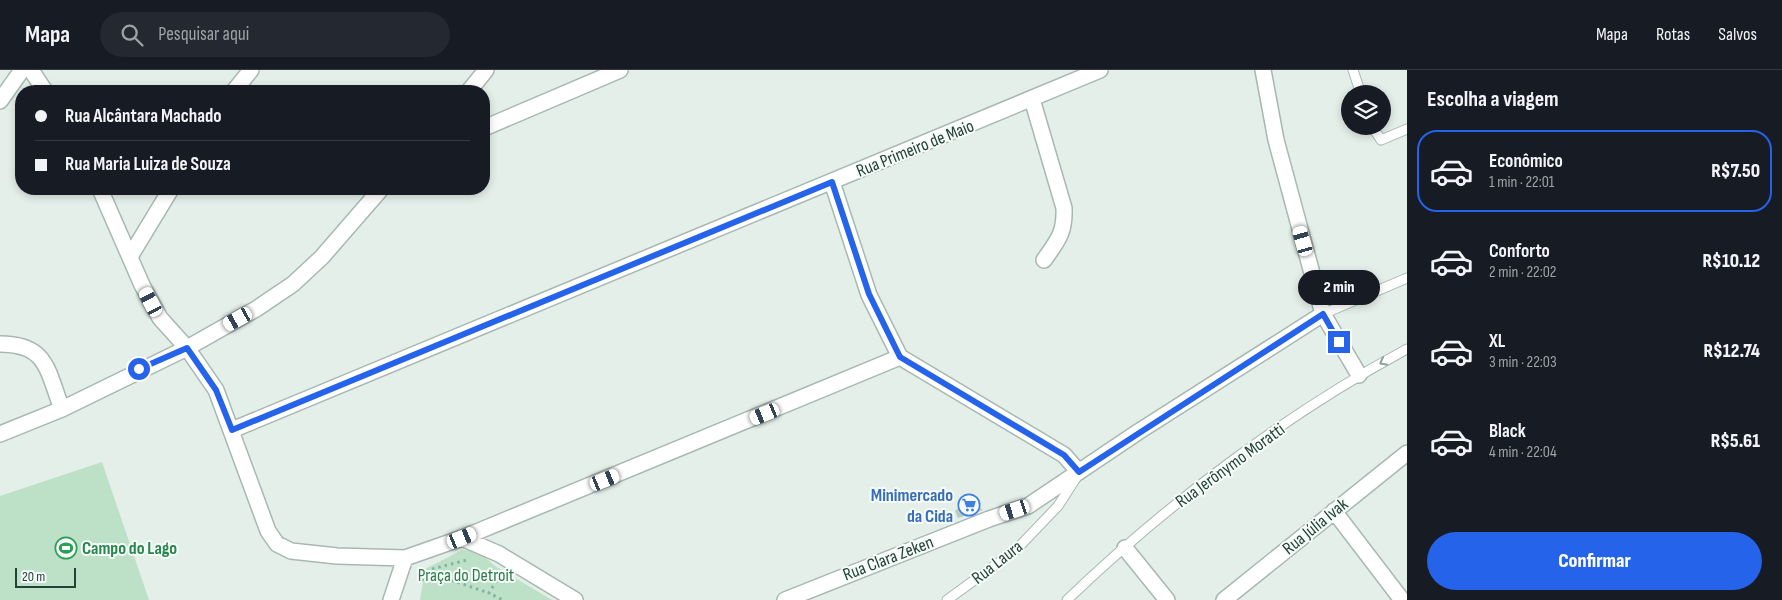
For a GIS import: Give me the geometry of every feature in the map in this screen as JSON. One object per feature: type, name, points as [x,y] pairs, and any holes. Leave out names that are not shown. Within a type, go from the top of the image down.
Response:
[{"type":"street","points":[[0,101],[22,70]]},
{"type":"street","points":[[31,70],[41,85]]},
{"type":"street","points":[[239,85],[251,70]]},
{"type":"street","points":[[474,85],[486,70]]},
{"type":"street","points":[[490,125],[620,70]]},
{"type":"street","name":"Rua Primeiro de Maio","points":[[232,430],[1032,100],[1100,70]]},
{"type":"street","points":[[1263,70],[1276,140],[1323,314],[1359,375]]},
{"type":"street","points":[[1032,100],[1064,208],[1062,236],[1044,260]]},
{"type":"street","points":[[832,182],[869,294],[900,357],[1064,455],[1079,472]]},
{"type":"street","points":[[103,195],[160,318],[187,348],[216,390],[262,516],[277,544],[291,552],[310,555],[405,558],[462,538],[900,357]]},
{"type":"street","points":[[131,255],[167,195]]},
{"type":"street","points":[[0,434],[62,409],[187,348],[256,309],[293,284],[322,257],[376,195]]},
{"type":"street","name":"Rua Clara Zeken","points":[[785,600],[989,519],[1028,506],[1323,314]]},
{"type":"street","points":[[0,344],[24,346],[33,349],[40,356],[62,409]]},
{"type":"street","name":"Rua Júlia Ivak","points":[[1224,600],[1407,453]]},
{"type":"street","points":[[1334,511],[1402,600]]},
{"type":"street","points":[[462,538],[499,554],[575,600]]},
{"type":"street","points":[[1125,548],[1167,600]]},
{"type":"street","points":[[390,600],[405,558]]},
{"type":"lane","points":[[1353,70],[1358,85]]},
{"type":"lane","points":[[1378,135],[1381,140],[1407,129]]},
{"type":"lane","points":[[1323,314],[1407,278]]},
{"type":"lane","name":"Rua Jerônymo Moratti","points":[[1067,600],[1125,548],[1196,489],[1279,429],[1359,375],[1407,349]]},
{"type":"lane","name":"Rua Laura","points":[[947,600],[1016,550],[1058,506],[1079,472]]},
{"type":"path","points":[[424,571],[472,559]]},
{"type":"path","points":[[497,570],[499,575],[507,580]]},
{"type":"path","points":[[422,582],[424,571]]},
{"type":"path","points":[[424,571],[489,593],[503,600]]},
{"type":"path","points":[[489,593],[499,575]]},
{"type":"green space","name":"Campo do Lago","points":[[102,462],[149,600],[0,600],[0,496]]},
{"type":"green space","name":"Praça do Detroit","points":[[462,550],[478,551],[495,566],[552,600],[420,600],[425,569]]},
{"type":"building","name":"Minimercado da Cida","points":[[968,500],[983,510],[958,518],[955,511]]},
{"type":"place","name":"Minimercado da Cida","points":[[969,505]]},
{"type":"place","name":"Campo do Lago","points":[[66,548]]},
{"type":"route","points":[[139,369],[187,348],[216,390],[232,430],[832,182],[869,294],[900,357],[994,415],[1064,455],[1079,472],[1138,432],[1323,314],[1339,342]]}]
